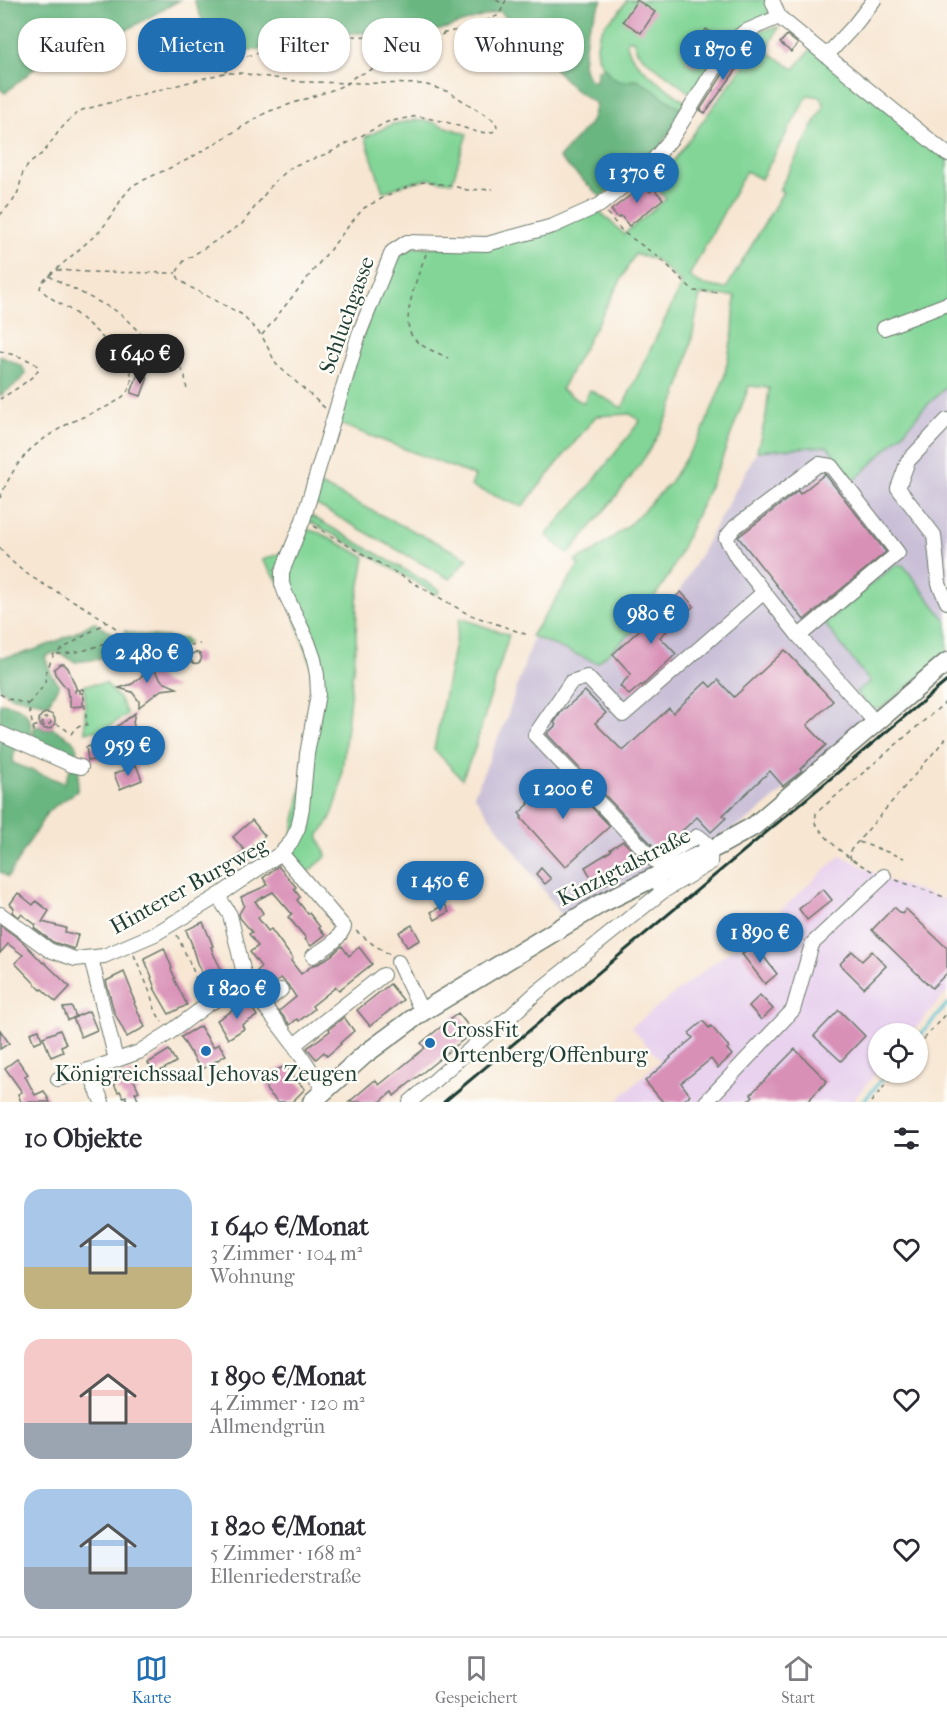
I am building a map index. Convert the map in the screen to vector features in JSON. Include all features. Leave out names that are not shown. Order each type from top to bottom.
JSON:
[{"type":"main road","name":"Kinzigtalstraße","points":[[318,1096],[364,1055],[422,1012],[600,904],[659,884],[711,849],[754,826],[947,662]]},
{"type":"street","points":[[772,0],[779,17],[947,154]]},
{"type":"street","points":[[827,56],[874,0]]},
{"type":"street","name":"Schluchgasse","points":[[281,853],[291,842],[298,828],[307,754],[318,694],[314,659],[282,584],[282,572],[303,520],[359,334],[392,252],[407,242],[487,244],[553,226],[600,205],[649,165],[672,138],[730,44],[744,32],[779,17]]},
{"type":"street","points":[[884,328],[947,304]]},
{"type":"street","points":[[947,420],[908,460],[898,488],[934,535],[939,584],[947,602]]},
{"type":"street","points":[[799,636],[898,553],[831,466],[819,464],[735,527],[726,538],[737,558],[799,636],[876,723]]},
{"type":"street","points":[[711,849],[698,836],[655,861],[535,735],[571,682],[587,677],[623,715],[764,592]]},
{"type":"street","points":[[0,733],[81,767]]},
{"type":"street","name":"Hinterer Burgweg","points":[[0,914],[49,950],[75,959],[104,956],[155,934],[218,896],[281,853],[344,927]]},
{"type":"street","points":[[706,1102],[793,1010],[812,944],[884,876]]},
{"type":"street","points":[[410,1102],[659,884]]},
{"type":"street","points":[[218,896],[230,915],[246,982],[294,1045],[318,1096]]},
{"type":"street","points":[[313,956],[335,942],[344,927]]},
{"type":"street","points":[[91,958],[117,1060]]},
{"type":"street","points":[[398,962],[422,1012]]},
{"type":"street","points":[[294,1045],[383,975]]},
{"type":"street","points":[[58,1079],[139,1052],[207,1005],[246,982]]},
{"type":"street","points":[[263,1004],[281,990]]},
{"type":"street","points":[[89,1070],[102,1102]]},
{"type":"path","points":[[496,0],[505,5]]},
{"type":"path","points":[[224,73],[233,64],[247,56],[302,42],[351,36],[385,37],[445,33],[477,25],[502,12],[506,0]]},
{"type":"path","points":[[0,498],[18,463],[32,449],[48,436],[81,417],[100,411],[112,403],[126,393],[132,381],[130,371],[100,332],[45,294],[40,288],[48,276],[100,231],[133,185],[189,159],[267,112],[335,89],[354,77],[395,60],[445,33]]},
{"type":"path","points":[[0,215],[13,201],[23,172],[29,164],[44,152],[70,119],[82,111],[224,73],[240,73],[302,82],[424,84],[448,92],[495,121],[495,130],[488,133],[417,116],[387,122],[329,153],[293,166],[274,182],[242,224],[184,261],[176,273]]},
{"type":"path","points":[[262,336],[364,208],[399,190],[423,182],[450,185],[467,190],[493,189]]},
{"type":"path","points":[[600,205],[623,232],[660,258],[694,291],[720,292]]},
{"type":"path","points":[[430,243],[409,310],[408,330],[412,338],[421,345],[448,358]]},
{"type":"path","points":[[56,270],[176,273]]},
{"type":"path","points":[[176,273],[179,279],[188,286],[241,314],[262,336],[276,364],[334,417]]},
{"type":"path","points":[[48,276],[120,313],[147,340],[180,366],[186,376],[187,391]]},
{"type":"path","points":[[0,351],[28,360],[37,364],[39,368],[31,378],[0,399]]},
{"type":"path","points":[[303,520],[468,614],[528,635]]},
{"type":"path","points":[[0,548],[10,561],[107,622],[117,629],[118,633],[153,643],[200,644]]},
{"type":"path","points":[[28,704],[45,683],[46,672],[54,654],[107,622]]},
{"type":"path","points":[[54,654],[103,645],[116,638],[118,633]]},
{"type":"path","points":[[33,727],[42,724],[44,726],[47,726],[51,723],[49,718],[44,718],[41,721],[44,726],[47,726],[54,723],[71,734],[76,727],[87,725],[83,689],[75,690],[75,693]]},
{"type":"path","points":[[0,694],[28,704]]},
{"type":"path","points":[[947,701],[816,813],[815,823],[828,840],[851,860],[884,876],[947,898]]},
{"type":"path","points":[[28,704],[33,727],[32,747]]},
{"type":"path","points":[[851,860],[849,852],[947,737]]},
{"type":"path","points":[[858,842],[904,858]]},
{"type":"path","points":[[172,924],[193,970],[198,990],[207,1005]]},
{"type":"path","points":[[344,927],[360,933],[398,962]]},
{"type":"path","points":[[130,945],[156,1012],[169,1033]]},
{"type":"path","points":[[928,1034],[947,1012]]},
{"type":"path","points":[[871,1102],[887,1083]]},
{"type":"shaded area","points":[[947,386],[947,655],[747,821],[565,920],[474,795],[507,717],[533,638],[597,663],[680,591],[757,451],[827,446],[856,479]]},
{"type":"shaded area","points":[[841,855],[889,881],[947,900],[947,992],[920,1023],[868,1023],[868,1083],[851,1102],[616,1102],[660,1060],[631,1027],[771,919]]},
{"type":"green space","points":[[0,0],[180,0],[148,18],[138,18],[138,24],[126,30],[126,18],[18,18],[18,72],[30,72],[5,93],[0,89]]},
{"type":"green space","points":[[194,0],[602,0],[587,30],[584,56],[584,18],[507,18],[500,11],[478,18],[454,18],[454,26],[442,29],[442,18],[362,18],[362,33],[350,33],[350,18],[258,18],[258,49],[246,52],[246,18],[201,18]]},
{"type":"green space","points":[[627,0],[767,0],[769,12],[764,18],[746,26],[694,96],[646,60],[637,51],[633,40],[627,40],[628,49],[641,67],[688,104],[684,111],[625,83],[615,81],[598,57],[599,35],[605,24],[618,13]]},
{"type":"green space","points":[[779,27],[766,51],[794,69],[811,49],[947,158],[947,386],[855,480],[827,446],[757,451],[766,416],[769,388],[749,386],[720,464],[670,574],[648,606],[655,612],[597,663],[531,636],[579,565],[575,561],[592,553],[629,525],[669,484],[702,433],[724,379],[733,332],[735,296],[700,295],[679,390],[666,420],[634,473],[568,554],[546,535],[588,488],[640,421],[630,414],[596,416],[522,507],[471,486],[475,476],[337,423],[371,313],[400,251],[415,247],[455,247],[593,212],[601,213],[624,234],[666,199],[655,186],[750,57],[737,48],[752,32]],"holes":[[[808,95],[821,97],[824,106],[779,190],[783,192],[726,289],[700,284],[689,276],[746,171],[761,179]],[[635,254],[656,260],[682,284],[622,408],[590,390],[583,403],[561,390]]]},
{"type":"green space","points":[[603,66],[617,80],[625,82],[637,79],[684,111],[658,149],[601,197],[559,158],[591,122],[596,104],[574,89],[558,72],[584,72],[584,68],[590,80],[596,82],[597,71]]},
{"type":"green space","points":[[415,120],[432,122],[467,134],[452,182],[428,179],[383,192],[365,137],[393,124]]},
{"type":"green space","points":[[0,356],[22,366],[26,374],[0,396]]},
{"type":"green space","points":[[316,483],[468,558],[450,579],[311,502]]},
{"type":"green space","points":[[308,514],[440,590],[437,595],[307,520]]},
{"type":"green space","points":[[306,529],[320,533],[365,557],[357,601],[356,642],[340,790],[330,819],[319,834],[325,858],[304,875],[288,857],[320,689],[285,588],[285,573]]},
{"type":"green space","points":[[286,551],[278,581],[262,560]]},
{"type":"green space","points":[[896,565],[903,565],[947,622],[947,655],[880,709],[870,708],[856,692],[870,682],[825,624]]},
{"type":"green space","points":[[460,618],[509,635],[474,751],[462,779],[434,749]]},
{"type":"green space","points":[[94,622],[122,638],[125,631],[141,635],[185,639],[189,642],[184,646],[146,647],[119,657],[75,662],[57,653],[49,654],[45,657],[51,674],[59,685],[48,704],[10,696],[0,688],[0,657],[22,654],[48,645]]},
{"type":"green space","points":[[106,683],[120,700],[127,714],[108,727],[85,732],[85,685]]},
{"type":"green space","points":[[0,703],[15,706],[24,711],[31,727],[30,740],[0,728]]},
{"type":"green space","points":[[39,726],[45,730],[53,728],[71,739],[76,744],[78,760],[44,748],[33,740],[34,728]]},
{"type":"green space","points":[[0,738],[18,747],[14,753],[13,763],[64,783],[71,767],[79,769],[77,791],[48,811],[8,877],[0,872]]},
{"type":"building","points":[[637,0],[655,12],[641,33],[623,21]]},
{"type":"building","points":[[706,29],[716,35],[696,67],[686,61]]},
{"type":"building","points":[[787,35],[798,44],[791,52],[780,43]]},
{"type":"building","points":[[737,52],[745,58],[705,113],[700,110]]},
{"type":"building","points":[[642,182],[650,192],[654,189],[663,199],[629,226],[621,216],[618,218],[611,210],[636,191],[634,189]]},
{"type":"building","points":[[138,374],[148,377],[141,396],[131,393]]},
{"type":"building","points":[[825,474],[886,552],[804,620],[738,537],[798,491],[800,494]]},
{"type":"building","points":[[681,592],[694,606],[660,637],[676,654],[629,695],[620,686],[631,674],[613,654]]},
{"type":"building","points":[[785,650],[833,701],[807,725],[826,745],[800,769],[802,771],[783,786],[770,771],[723,815],[726,818],[711,832],[697,817],[670,842],[657,850],[547,734],[556,725],[554,723],[561,712],[585,691],[606,713],[595,723],[623,751],[669,708],[673,713],[706,682],[711,687],[718,680],[734,697]]},
{"type":"building","points":[[196,652],[202,658],[196,664],[190,658]]},
{"type":"building","points":[[144,659],[149,662],[150,667],[155,669],[163,682],[177,688],[161,690],[139,707],[139,701],[132,692],[119,688],[132,684],[144,674],[139,662]]},
{"type":"building","points":[[60,664],[68,668],[77,690],[83,693],[83,706],[70,707],[70,696],[68,696],[67,689],[55,674],[54,669]]},
{"type":"building","points":[[47,713],[53,715],[55,721],[53,727],[47,729],[41,727],[39,721],[41,715]]},
{"type":"building","points":[[135,713],[133,722],[136,733],[131,743],[123,749],[105,750],[106,758],[88,761],[86,747],[99,745],[101,736]]},
{"type":"building","points":[[136,765],[142,780],[120,789],[114,774]]},
{"type":"building","points":[[559,774],[610,826],[565,867],[519,813]]},
{"type":"building","points":[[252,820],[265,836],[248,850],[253,858],[244,863],[239,855],[245,851],[233,837]]},
{"type":"building","points":[[623,841],[632,850],[638,865],[598,889],[585,867]]},
{"type":"building","points":[[278,866],[296,887],[294,889],[300,897],[297,900],[325,935],[311,946],[288,917],[292,914],[273,892],[255,901],[263,913],[258,918],[268,931],[271,929],[301,974],[342,946],[349,956],[359,947],[372,964],[339,990],[336,987],[312,1006],[314,1009],[290,1025],[279,1011],[296,997],[281,978],[270,987],[257,971],[261,967],[250,952],[258,946],[249,934],[252,932],[239,914],[244,905],[241,897],[268,885],[263,878]]},
{"type":"building","points":[[541,868],[551,879],[545,884],[536,874]]},
{"type":"building","points":[[823,889],[832,900],[807,920],[799,909]]},
{"type":"building","points":[[18,893],[33,905],[36,901],[49,911],[42,922],[66,928],[65,932],[78,935],[74,949],[53,942],[34,928],[36,925],[21,914],[19,917],[12,912],[14,908],[10,904]]},
{"type":"building","points":[[445,904],[449,912],[435,920],[431,912]]},
{"type":"building","points":[[894,907],[902,914],[906,909],[947,948],[947,973],[932,988],[872,930]]},
{"type":"building","points":[[203,922],[213,946],[211,947],[214,955],[226,979],[205,989],[201,981],[205,980],[186,930]]},
{"type":"building","points":[[0,925],[22,941],[70,987],[56,1002],[15,963],[23,955],[8,944],[0,953]]},
{"type":"building","points":[[412,925],[420,940],[407,947],[399,932]]},
{"type":"building","points":[[754,944],[777,974],[765,984],[742,954]]},
{"type":"building","points":[[164,948],[174,979],[187,1005],[169,1014],[154,988],[144,958]]},
{"type":"building","points":[[852,951],[862,961],[872,951],[886,966],[864,988],[840,964]]},
{"type":"building","points":[[124,972],[145,1027],[127,1037],[114,1012],[106,981]]},
{"type":"building","points":[[390,984],[403,1000],[370,1026],[357,1010]]},
{"type":"building","points":[[760,995],[773,1009],[761,1020],[749,1006]]},
{"type":"building","points":[[248,1001],[257,1016],[242,1025],[244,1029],[228,1039],[217,1020]]},
{"type":"building","points":[[72,1007],[76,1017],[68,1020],[63,1008]]},
{"type":"building","points":[[839,1010],[865,1036],[841,1061],[814,1036]]},
{"type":"building","points":[[89,1011],[97,1030],[81,1037],[73,1018]]},
{"type":"building","points":[[458,1013],[473,1032],[394,1096],[392,1092],[380,1102],[349,1102],[375,1080],[379,1085],[425,1048],[421,1043]]},
{"type":"building","points":[[344,1017],[354,1031],[327,1056],[324,1052],[316,1059],[307,1048]]},
{"type":"building","points":[[703,1021],[709,1028],[711,1026],[729,1047],[727,1049],[732,1055],[718,1068],[711,1059],[681,1083],[690,1095],[682,1102],[663,1102],[645,1081],[693,1038],[689,1033]]},
{"type":"building","name":"Königreichssaal Jehovas Zeugen","points":[[200,1026],[213,1047],[219,1044],[226,1055],[201,1070],[181,1037]]},
{"type":"building","points":[[0,1030],[9,1043],[0,1049]]},
{"type":"building","points":[[39,1030],[42,1040],[34,1043],[30,1033]]},
{"type":"building","points":[[60,1030],[66,1044],[61,1046],[63,1052],[51,1057],[43,1037]]},
{"type":"building","points":[[795,1049],[827,1081],[807,1102],[747,1102],[753,1096],[751,1094]]},
{"type":"building","points":[[169,1050],[176,1062],[155,1074],[148,1063]]},
{"type":"building","points":[[17,1059],[28,1074],[25,1076],[35,1095],[44,1091],[50,1102],[21,1102],[18,1094],[22,1092],[5,1068]]},
{"type":"building","points":[[285,1066],[305,1089],[292,1102],[278,1102],[267,1091],[263,1077]]},
{"type":"building","points":[[130,1072],[139,1091],[135,1093],[139,1102],[126,1102],[126,1096],[123,1097],[120,1091],[118,1092],[112,1080]]},
{"type":"waterway","points":[[928,1026],[947,1004]]},
{"type":"waterway","points":[[863,1102],[879,1083]]},
{"type":"railway","points":[[444,1102],[947,681]]},
{"type":"place","name":"CrossFit Ortenberg/Offenburg","points":[[430,1043]]},
{"type":"place","name":"Königreichssaal Jehovas Zeugen","points":[[206,1051]]}]
